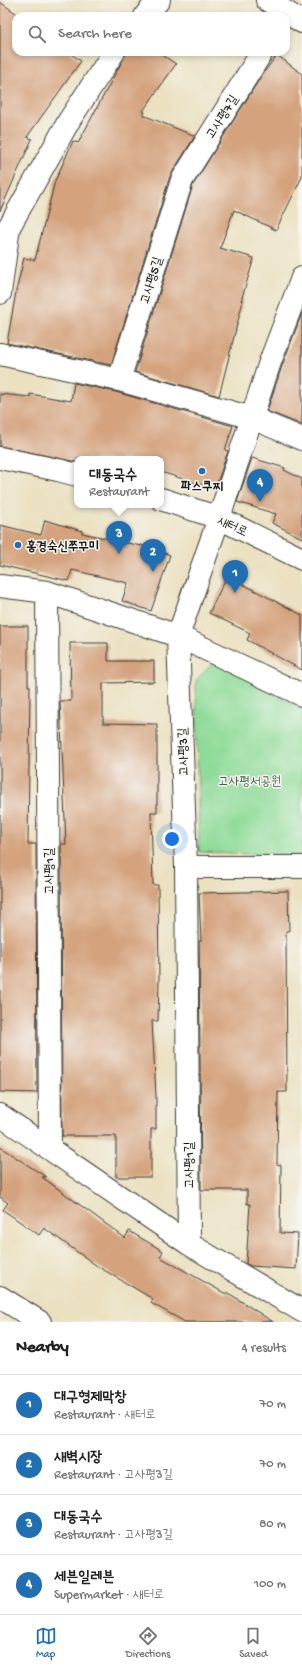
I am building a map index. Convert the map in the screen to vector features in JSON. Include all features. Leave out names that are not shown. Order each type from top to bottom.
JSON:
[{"type":"street","points":[[148,12],[159,0]]},
{"type":"street","points":[[268,0],[284,12]]},
{"type":"street","points":[[0,293],[9,228],[70,119],[111,56]]},
{"type":"street","name":"고사평7길","points":[[182,180],[260,56]]},
{"type":"street","name":"고사평5길","points":[[119,380],[182,180]]},
{"type":"street","points":[[178,636],[219,518],[270,362],[302,278]]},
{"type":"street","points":[[0,354],[119,380],[252,418],[302,440]]},
{"type":"street","points":[[0,458],[74,474]]},
{"type":"street","name":"새터로","points":[[164,500],[219,518],[302,559]]},
{"type":"street","points":[[0,586],[47,592],[178,636],[302,695]]},
{"type":"street","name":"고사평1길","points":[[47,592],[50,1149]]},
{"type":"street","name":"고사평3길","points":[[178,636],[186,867]]},
{"type":"street","points":[[186,867],[302,867]]},
{"type":"street","name":"고사평1길","points":[[186,867],[189,1244]]},
{"type":"street","points":[[0,1115],[189,1244],[302,1311]]},
{"type":"street","points":[[0,1296],[40,1322]]},
{"type":"green space","name":"고사평서공원","points":[[215,661],[302,709],[302,856],[199,852],[196,680]]},
{"type":"building","points":[[0,2],[14,12],[12,12],[12,56],[74,56],[81,61],[27,137],[32,139],[0,211]]},
{"type":"building","points":[[125,56],[164,56],[176,64],[143,111],[145,112],[143,115],[195,136],[170,176],[111,365],[7,343],[24,258],[35,260],[55,181],[73,141],[78,143]]},
{"type":"building","points":[[276,56],[302,74],[302,177],[276,230],[234,210],[220,248],[254,258],[241,301],[243,301],[219,396],[135,372],[193,185],[262,75]]},
{"type":"building","points":[[302,313],[302,425],[267,411]]},
{"type":"building","points":[[74,383],[116,392],[233,426],[225,450],[228,451],[215,489],[164,473],[164,456],[74,456],[74,461],[0,446],[0,394],[30,397],[30,394],[71,401]]},
{"type":"building","points":[[252,458],[285,468],[284,470],[302,479],[302,538],[272,523],[276,514],[237,502]]},
{"type":"building","points":[[45,520],[82,531],[82,533],[141,545],[170,555],[151,611],[122,601],[128,583],[72,570],[69,581],[0,565],[0,525],[41,535]]},
{"type":"building","points":[[227,576],[302,615],[302,670],[247,640],[250,633],[209,613]]},
{"type":"building","points":[[0,626],[28,626],[28,686],[30,686],[28,844],[36,844],[37,1093],[0,1092]]},
{"type":"building","points":[[70,643],[108,643],[108,661],[154,661],[154,682],[103,683],[103,723],[157,724],[157,812],[151,812],[153,885],[158,885],[159,981],[158,1021],[152,1021],[156,1095],[156,1129],[151,1129],[151,1177],[116,1177],[116,1136],[62,1136],[61,844],[66,844],[60,701],[71,701]]},
{"type":"building","points":[[288,891],[289,931],[286,931],[287,1092],[278,1092],[277,1164],[281,1165],[280,1233],[298,1234],[296,1269],[251,1266],[246,1264],[250,1204],[247,1204],[247,1190],[201,1190],[199,941],[201,941],[199,893]]},
{"type":"building","points":[[0,1147],[46,1177],[42,1177],[125,1238],[129,1231],[163,1251],[160,1257],[226,1294],[227,1292],[273,1322],[185,1322],[151,1303],[153,1299],[97,1266],[44,1228],[39,1235],[3,1210],[8,1203],[0,1197]]},
{"type":"place","name":"파스쿠찌","points":[[202,471]]},
{"type":"place","name":"세븐일레븐","points":[[260,502]]},
{"type":"place","name":"홍경숙신쭈꾸미","points":[[18,545]]},
{"type":"place","name":"대동국수","points":[[119,554]]},
{"type":"place","name":"새벽시장","points":[[153,572]]},
{"type":"place","name":"대구형제막창","points":[[235,593]]}]
